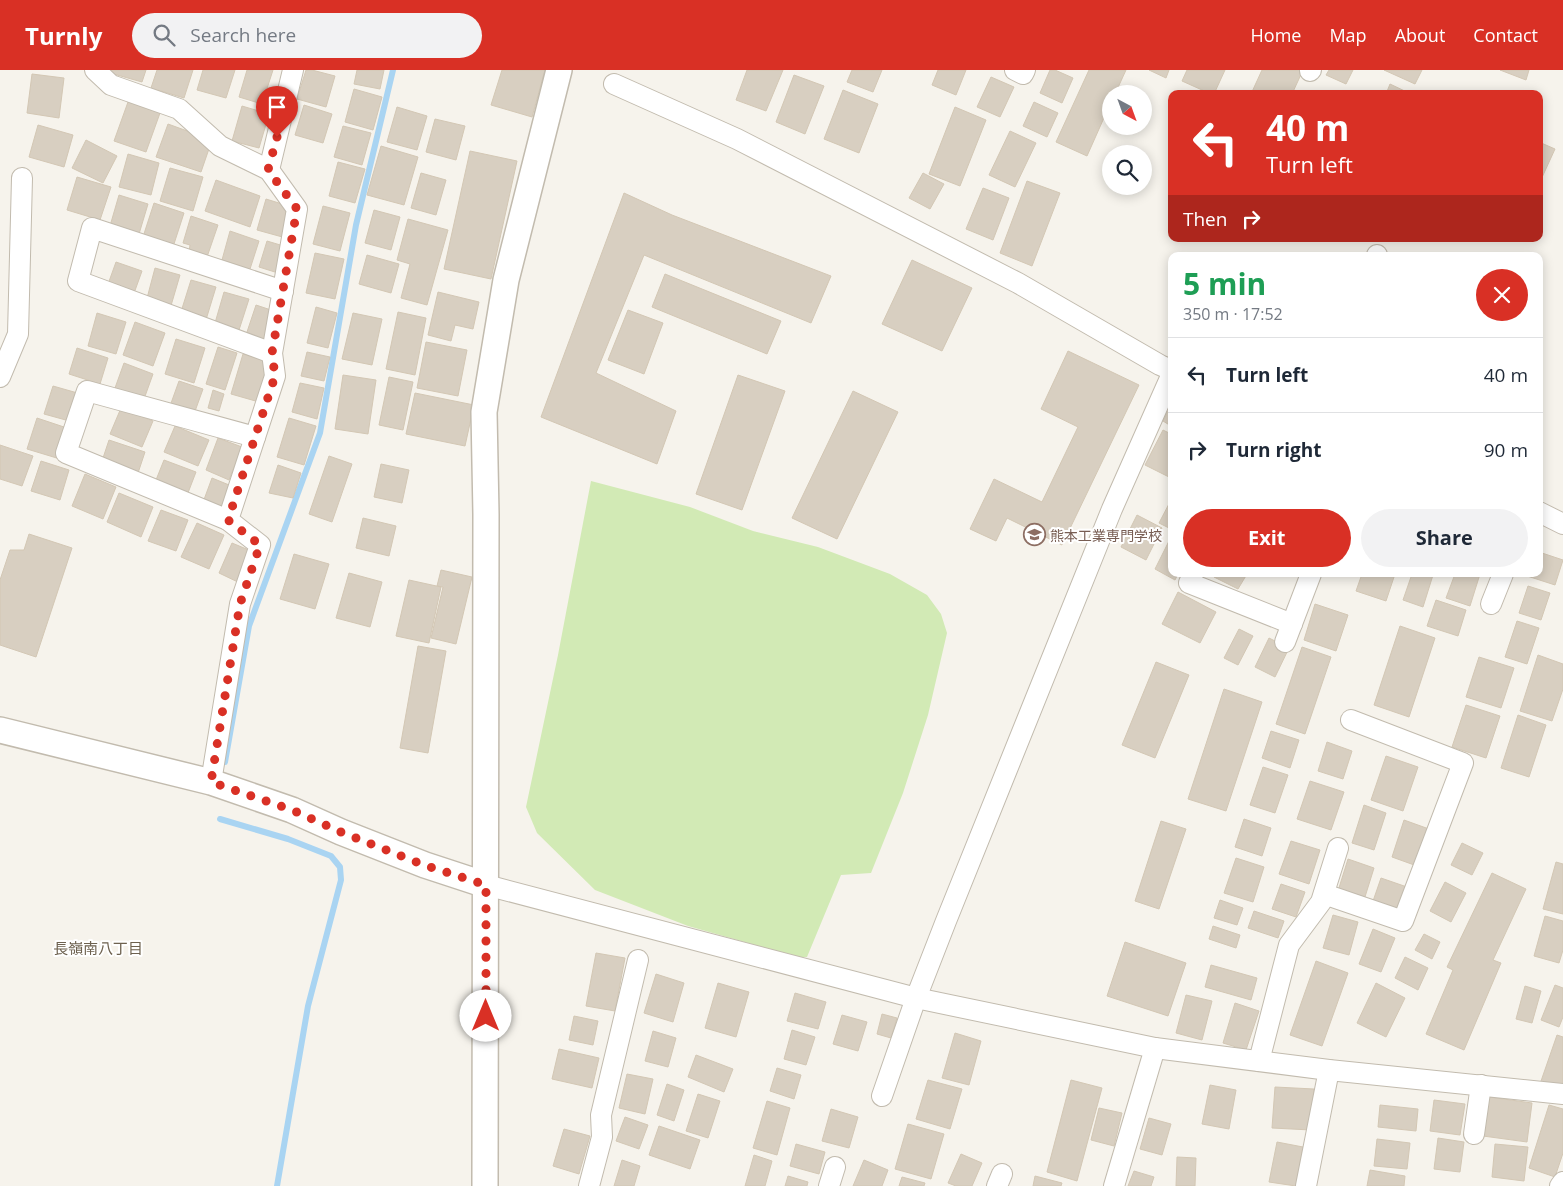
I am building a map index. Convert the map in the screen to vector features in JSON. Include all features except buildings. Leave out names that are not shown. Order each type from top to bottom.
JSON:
[{"type":"street","points":[[95,70],[111,85],[179,109],[220,146],[268,170],[297,209],[272,353],[275,376],[228,520]]},
{"type":"street","points":[[268,170],[293,70]]},
{"type":"street","points":[[486,1186],[486,514],[484,412],[506,280],[559,70]]},
{"type":"street","points":[[1014,70],[1023,74],[1025,70]]},
{"type":"street","points":[[614,84],[737,139],[1018,283],[1168,369]]},
{"type":"street","points":[[0,377],[18,334],[22,178]]},
{"type":"street","points":[[272,353],[78,282],[92,228],[283,291]]},
{"type":"street","points":[[882,1096],[916,998],[1112,509],[1168,383]]},
{"type":"street","points":[[211,782],[240,604],[260,545],[228,520],[66,453],[87,391],[255,437]]},
{"type":"street","points":[[1543,513],[1562,519]]},
{"type":"street","points":[[1192,577],[1189,584],[1289,633],[1310,577]]},
{"type":"street","points":[[1490,604],[1501,577]]},
{"type":"street","points":[[1324,894],[1403,920],[1464,763],[1351,720]]},
{"type":"street","points":[[0,730],[211,782],[292,810],[424,865],[486,885],[916,998],[1155,1048],[1329,1070],[1563,1094]]},
{"type":"street","points":[[1259,1061],[1289,946],[1322,902],[1338,848]]},
{"type":"street","points":[[589,1186],[602,1137],[601,1115],[638,960]]},
{"type":"street","points":[[1114,1186],[1155,1048]]},
{"type":"street","points":[[1306,1186],[1329,1070]]},
{"type":"street","points":[[1474,1134],[1481,1085]]},
{"type":"street","points":[[1560,1186],[1563,1182]]},
{"type":"green space","points":[[591,481],[690,507],[753,531],[818,547],[890,574],[927,595],[941,614],[947,633],[928,715],[903,793],[871,873],[841,875],[807,957],[797,957],[688,926],[595,890],[537,833],[526,807],[558,655]]},
{"type":"waterway","points":[[225,762],[249,626],[320,433],[356,225],[393,70]]},
{"type":"waterway","points":[[220,819],[288,839],[331,856],[340,867],[341,880],[308,1006],[277,1186]]},
{"type":"place","name":"熊本工業専門学校","points":[[1034,535]]},
{"type":"district","name":"長嶺南八丁目","points":[[98,948]]},
{"type":"route","points":[[277,137],[268,170],[297,209],[272,353],[275,376],[228,520],[260,545],[240,604],[211,782],[292,810],[424,865],[486,885],[486,1016]]}]
